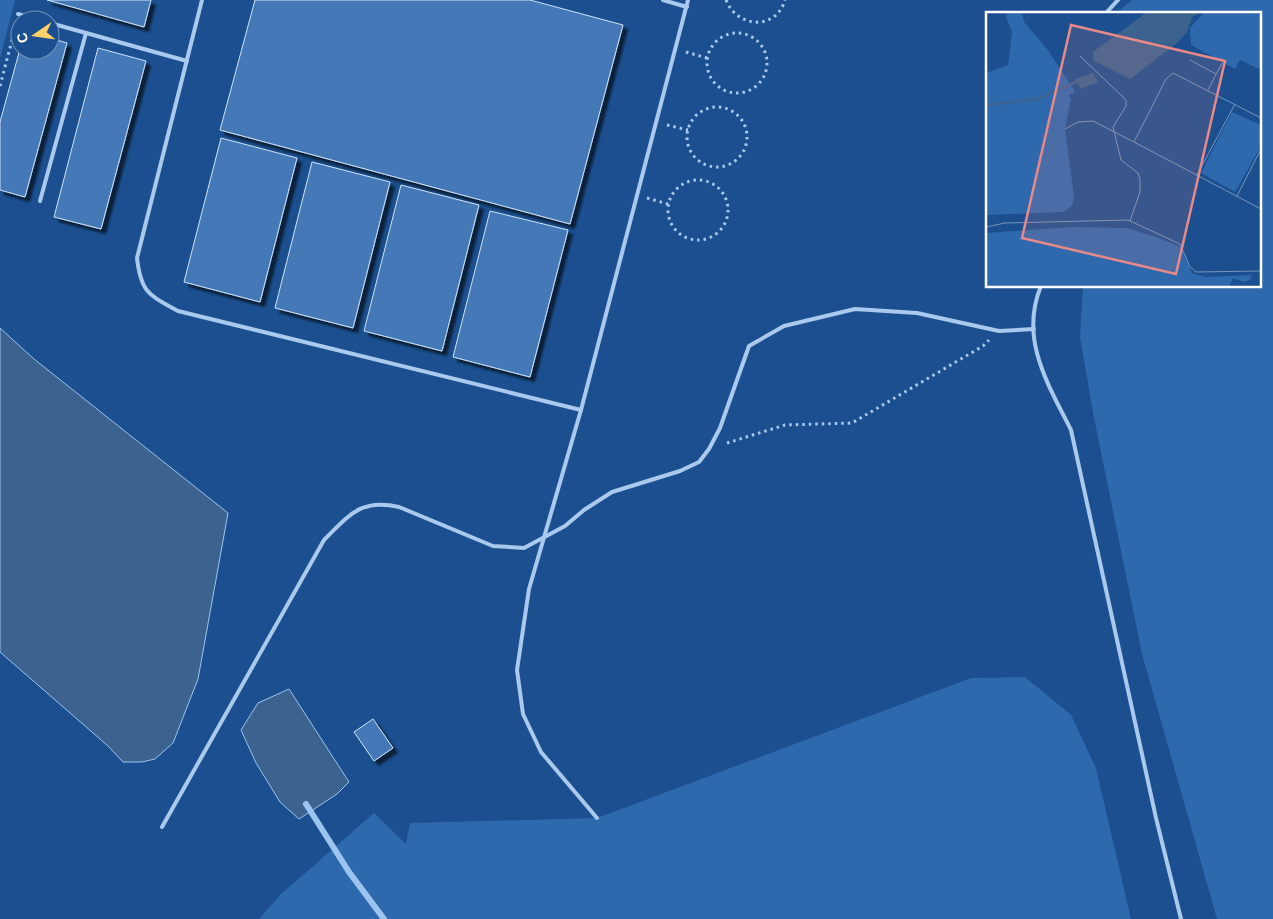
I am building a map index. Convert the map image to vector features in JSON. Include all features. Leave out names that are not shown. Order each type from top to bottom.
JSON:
[{"type":"lane","points":[[202,0],[137,258],[140,278],[151,297],[178,311],[581,410]]},
{"type":"lane","points":[[662,0],[687,6]]},
{"type":"lane","points":[[597,818],[540,752],[523,714],[517,670],[529,589],[581,410],[688,0]]},
{"type":"lane","points":[[1107,12],[1118,0]]},
{"type":"lane","points":[[60,26],[187,61]]},
{"type":"lane","points":[[40,201],[86,33]]},
{"type":"lane","points":[[1041,288],[1034,317],[1034,343],[1037,357],[1071,430],[1156,818],[1181,919]]},
{"type":"lane","points":[[162,827],[324,540],[352,513],[370,505],[385,504],[399,507],[492,546],[524,548],[565,526],[584,510],[612,492],[680,471],[699,462],[709,449],[720,428],[748,346],[784,326],[855,309],[917,313],[999,332],[1034,329]]},
{"type":"path","points":[[726,0],[735,15],[743,20],[763,22],[779,12],[785,0]]},
{"type":"path","points":[[745,34],[755,38],[762,46],[767,55],[768,65],[761,83],[754,89],[735,94],[725,92],[717,86],[707,69],[707,58],[710,49],[716,41],[725,35],[745,34]]},
{"type":"path","points":[[0,86],[10,46]]},
{"type":"path","points":[[675,49],[707,58]]},
{"type":"path","points":[[715,106],[725,107],[735,112],[747,128],[746,148],[741,156],[729,165],[715,167],[705,165],[697,160],[691,152],[687,143],[688,130],[690,123],[696,115],[705,109],[715,106]]},
{"type":"path","points":[[656,123],[688,130]]},
{"type":"path","points":[[696,179],[706,180],[716,184],[723,192],[728,201],[729,211],[727,221],[722,229],[714,236],[696,240],[686,238],[672,225],[668,216],[668,204],[677,187],[696,179]]},
{"type":"path","points":[[637,196],[668,204]]},
{"type":"path","points":[[709,449],[785,424],[852,423],[983,346],[999,332]]},
{"type":"shaded area","points":[[0,0],[15,0],[12,10],[10,10],[10,20],[0,59]]},
{"type":"shaded area","points":[[1132,0],[1273,0],[1273,919],[1217,919],[1142,654],[1094,418],[1080,337],[1083,288],[1260,288],[1260,12],[1117,12]]},
{"type":"shaded area","points":[[0,328],[34,359],[228,513],[198,679],[173,743],[155,759],[142,762],[123,762],[108,746],[0,652]]},
{"type":"shaded area","points":[[1025,677],[1071,715],[1096,768],[1131,919],[259,919],[281,894],[374,813],[406,844],[410,823],[597,818],[971,678]]},
{"type":"shaded area","points":[[289,689],[349,782],[337,794],[299,819],[280,802],[256,763],[241,730],[258,703]]},
{"type":"building","points":[[47,0],[151,0],[144,27]]},
{"type":"building","points":[[255,0],[530,0],[623,25],[570,224],[220,130]]},
{"type":"building","points":[[60,41],[67,43],[25,197],[0,190],[0,122],[17,60],[60,60]]},
{"type":"building","points":[[98,48],[146,61],[101,229],[54,217]]},
{"type":"building","points":[[221,138],[297,158],[260,302],[184,282]]},
{"type":"building","points":[[312,162],[390,182],[353,328],[275,308]]},
{"type":"building","points":[[401,185],[479,205],[442,351],[364,331]]},
{"type":"building","points":[[490,211],[568,230],[530,377],[453,357]]},
{"type":"building","points":[[373,719],[393,748],[374,761],[354,732]]},
{"type":"waterway","points":[[306,804],[349,872],[384,919]]}]
